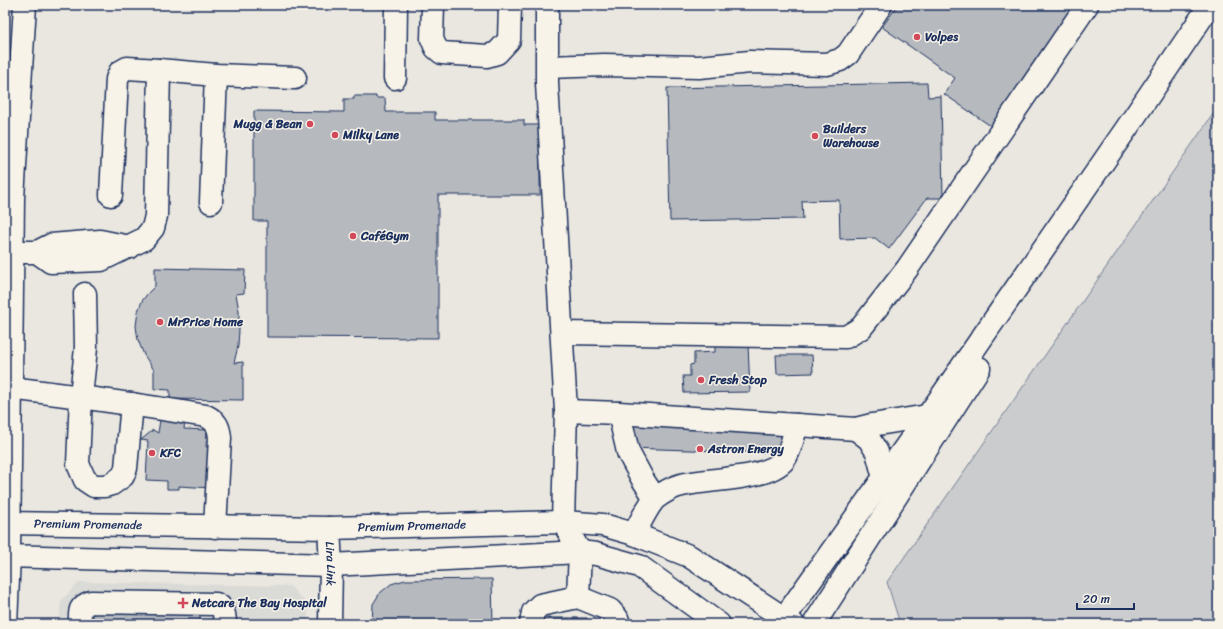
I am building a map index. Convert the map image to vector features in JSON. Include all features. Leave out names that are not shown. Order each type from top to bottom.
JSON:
[{"type":"street","points":[[6,624],[10,388],[9,252],[25,5]]},
{"type":"street","points":[[395,78],[396,5]]},
{"type":"street","points":[[433,5],[432,39],[436,48],[442,53],[487,56],[497,53],[509,40],[510,5]]},
{"type":"street","points":[[547,5],[546,36],[548,91],[563,333],[566,411],[563,522],[580,552],[578,598]]},
{"type":"street","points":[[548,67],[604,65],[699,67],[750,62],[827,64],[840,60],[848,54],[881,5]]},
{"type":"street","points":[[563,333],[804,337],[846,337],[851,335],[860,328],[907,269],[1088,5]]},
{"type":"street","points":[[786,622],[1210,5]]},
{"type":"street","points":[[814,624],[1022,302],[1218,19]]},
{"type":"street","points":[[111,195],[118,79],[120,72],[127,68],[216,75],[294,78]]},
{"type":"street","points":[[9,252],[36,252],[51,245],[100,241],[130,247],[144,239],[153,228],[156,216],[159,70]]},
{"type":"street","points":[[211,202],[216,75]]},
{"type":"street","points":[[85,294],[86,348],[81,396],[78,464],[85,480],[94,486],[105,486],[112,484],[123,476],[126,468],[132,404]]},
{"type":"street","points":[[10,388],[81,396],[206,416],[217,424],[220,430],[215,527]]},
{"type":"street","points":[[566,411],[618,413],[856,429],[928,416]]},
{"type":"street","points":[[618,413],[628,452],[643,480],[655,498]]},
{"type":"street","points":[[634,534],[655,498],[678,486],[766,471],[778,465],[790,450],[797,425]]},
{"type":"street","points":[[856,429],[869,439],[877,452],[884,478]]},
{"type":"street","name":"Premium Promenade","points":[[7,522],[329,528],[563,522],[603,526],[634,534],[689,556],[786,622]]},
{"type":"street","name":"Lira Link","points":[[329,528],[331,566],[330,624]]},
{"type":"street","points":[[7,556],[331,566],[580,552],[596,554],[639,566],[719,624]]},
{"type":"street","points":[[531,624],[533,612],[540,604],[578,598],[610,610],[617,618],[619,624]]},
{"type":"street","points":[[80,624],[80,611],[82,607],[91,602],[216,604],[219,605],[225,615],[225,624]]},
{"type":"shaded area","points":[[1218,107],[1218,624],[900,624],[887,582]]},
{"type":"shaded area","name":"Netcare The Bay Hospital","points":[[79,582],[290,586],[308,605],[308,624],[59,624],[61,601]]},
{"type":"building","points":[[898,5],[1085,5],[998,131],[944,94],[955,78],[882,27]]},
{"type":"building","points":[[927,83],[928,97],[941,96],[943,198],[927,198],[889,249],[875,238],[840,239],[839,200],[802,201],[803,219],[670,221],[667,88]]},
{"type":"building","points":[[354,96],[376,96],[376,98],[385,98],[386,112],[435,112],[435,120],[524,120],[524,125],[540,125],[540,195],[438,195],[438,338],[267,337],[267,221],[254,221],[254,111],[344,112],[344,99],[354,99]]},
{"type":"building","points":[[155,268],[245,270],[244,293],[236,294],[239,311],[239,329],[238,346],[234,363],[243,362],[243,400],[170,399],[170,390],[154,389],[154,370],[144,355],[138,340],[136,326],[138,311],[142,301],[155,286]]},
{"type":"building","points":[[715,344],[748,344],[750,392],[684,393],[683,376],[690,376],[690,365],[694,364],[694,353],[715,352]]},
{"type":"building","points":[[776,355],[812,355],[813,373],[777,374]]},
{"type":"building","points":[[160,420],[185,421],[184,429],[207,430],[206,447],[217,448],[211,488],[179,486],[179,489],[167,489],[167,481],[146,480],[148,441],[141,440],[153,430],[158,433]]},
{"type":"building","points":[[629,424],[782,428],[781,453],[628,448]]},
{"type":"building","points":[[492,579],[493,624],[372,624],[373,604],[380,593],[391,584],[405,580]]},
{"type":"building","points":[[93,606],[200,610],[200,624],[93,624]]},
{"type":"building","points":[[541,618],[587,618],[587,624],[541,624]]},
{"type":"place","name":"Volpes","points":[[917,37]]},
{"type":"place","name":"Mugg & Bean","points":[[310,124]]},
{"type":"place","name":"Milky Lane","points":[[335,135]]},
{"type":"place","name":"Builders Warehouse","points":[[815,136]]},
{"type":"place","name":"CaféGym","points":[[353,236]]},
{"type":"place","name":"MrPrice Home","points":[[160,322]]},
{"type":"place","name":"Fresh Stop","points":[[701,380]]},
{"type":"place","name":"Astron Energy","points":[[700,449]]},
{"type":"place","name":"KFC","points":[[152,453]]},
{"type":"place","name":"Netcare The Bay Hospital","points":[[183,603]]}]
